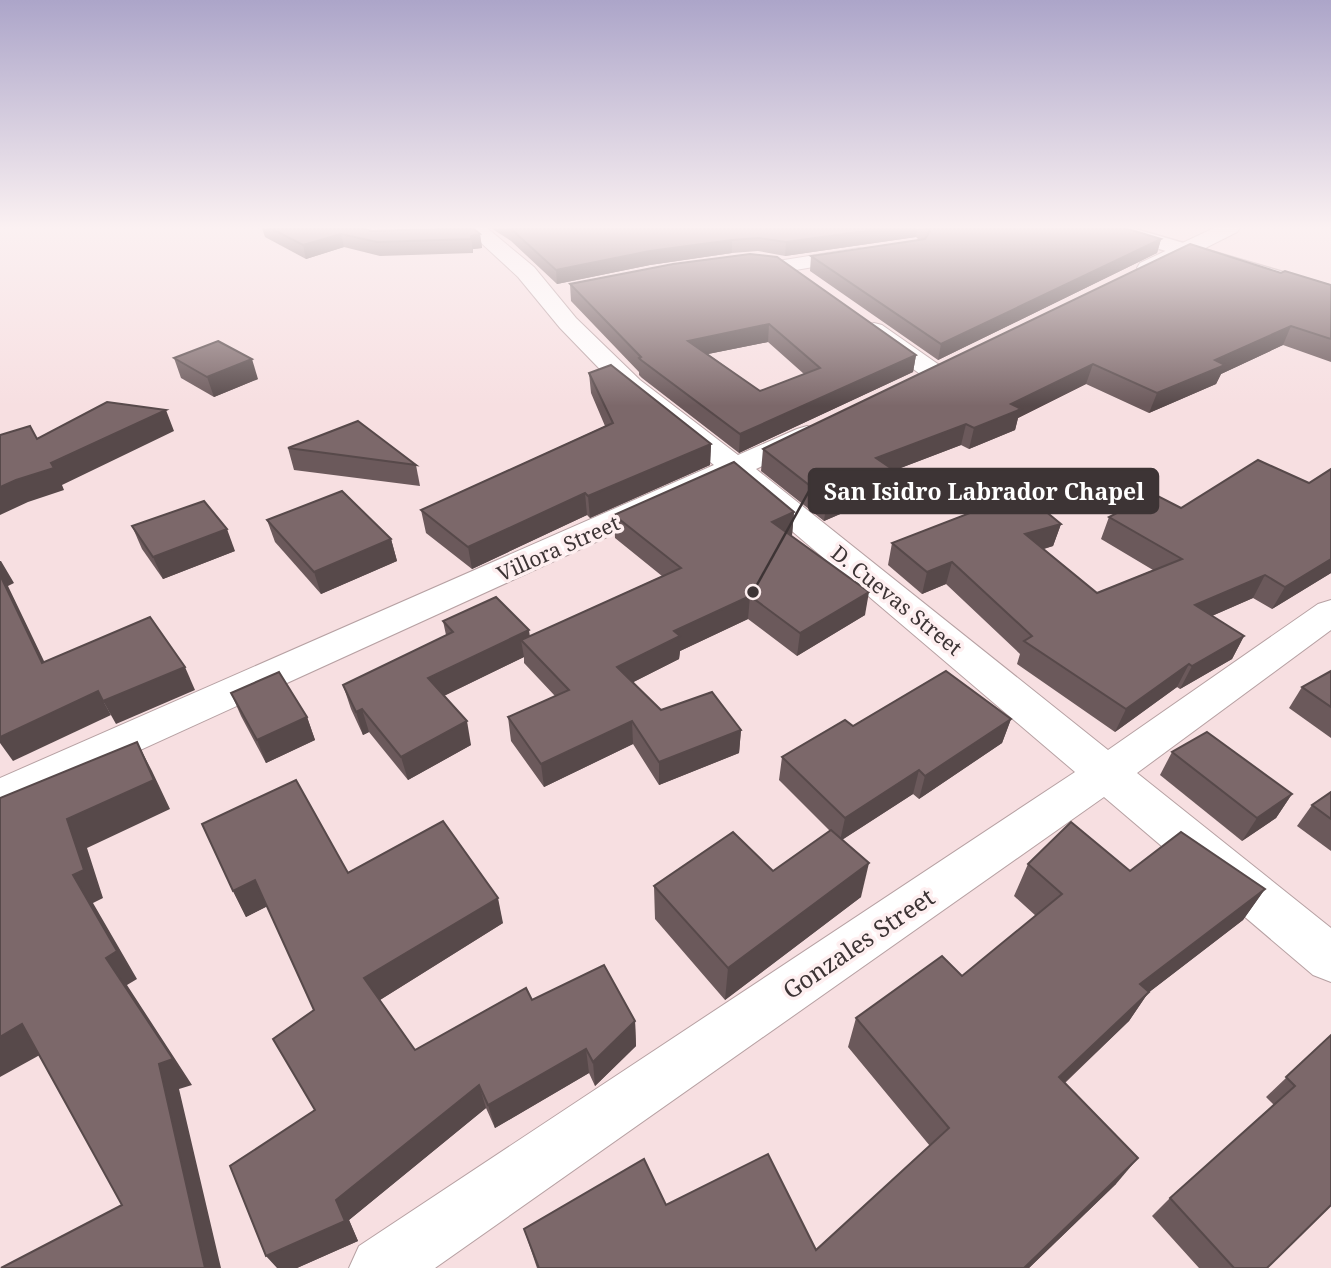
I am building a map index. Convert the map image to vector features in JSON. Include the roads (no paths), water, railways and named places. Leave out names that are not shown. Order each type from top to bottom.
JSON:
[{"type":"street","name":"D. Cuevas Street","points":[[551,287],[560,293],[568,323],[631,386],[736,468],[1108,772],[1331,959]]},
{"type":"street","points":[[1311,287],[1331,293]]},
{"type":"street","points":[[861,321],[936,374]]},
{"type":"street","name":"Villora Street","points":[[0,797],[836,421]]},
{"type":"street","name":"Gonzales Street","points":[[381,1268],[1108,772],[1331,612]]},
{"type":"place","name":"San Isidro Labrador Chapel","points":[[753,592]]}]
